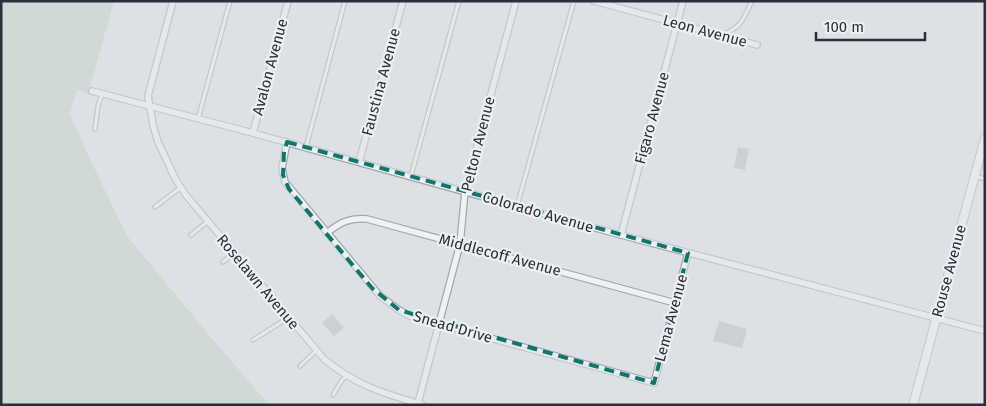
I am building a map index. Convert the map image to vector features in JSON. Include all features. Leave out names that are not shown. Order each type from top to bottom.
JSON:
[{"type":"street","name":"Roselawn Avenue","points":[[173,1],[148,96],[152,125],[158,142],[181,188],[316,350],[346,376],[374,390],[420,404]]},
{"type":"street","name":"Avalon Avenue","points":[[253,133],[288,1]]},
{"type":"street","name":"Faustina Avenue","points":[[359,162],[403,1]]},
{"type":"street","name":"Pelton Avenue","points":[[420,404],[460,244],[464,191],[516,1]]},
{"type":"street","name":"Leon Avenue","points":[[594,1],[757,45]]},
{"type":"street","name":"Figaro Avenue","points":[[621,235],[683,1]]},
{"type":"street","name":"Colorado Avenue","points":[[92,91],[306,147],[621,235],[985,331]]},
{"type":"street","name":"Rouse Avenue","points":[[913,405],[985,138]]},
{"type":"street","name":"Snead Drive","points":[[287,142],[282,168],[285,182],[372,288],[388,303],[410,316],[654,383]]},
{"type":"street","name":"Middlecoff Avenue","points":[[327,233],[346,220],[361,218],[675,302]]},
{"type":"street","name":"Lema Avenue","points":[[654,383],[688,253]]},
{"type":"lane","points":[[198,119],[230,1]]},
{"type":"lane","points":[[306,147],[345,1]]},
{"type":"lane","points":[[411,176],[459,1]]},
{"type":"lane","points":[[517,207],[574,1]]},
{"type":"lane","points":[[722,36],[742,23],[752,1]]},
{"type":"lane","points":[[95,129],[102,93]]},
{"type":"lane","points":[[974,176],[985,179]]},
{"type":"lane","points":[[155,206],[181,188]]},
{"type":"lane","points":[[191,235],[208,221]]},
{"type":"lane","points":[[223,262],[234,253]]},
{"type":"lane","points":[[254,340],[288,318]]},
{"type":"lane","points":[[300,366],[316,350]]},
{"type":"lane","points":[[333,395],[346,376]]},
{"type":"highlighted area","points":[[287,142],[688,253],[654,383],[399,310],[372,288],[289,189],[283,175],[284,152]]},
{"type":"green space","points":[[1,1],[114,1],[88,94],[77,90],[70,114],[127,236],[209,335],[271,405],[1,405]]},
{"type":"building","points":[[738,147],[749,149],[745,170],[734,168]]},
{"type":"building","points":[[332,314],[344,328],[334,336],[322,323]]},
{"type":"building","points":[[719,321],[747,329],[742,348],[713,341]]}]
